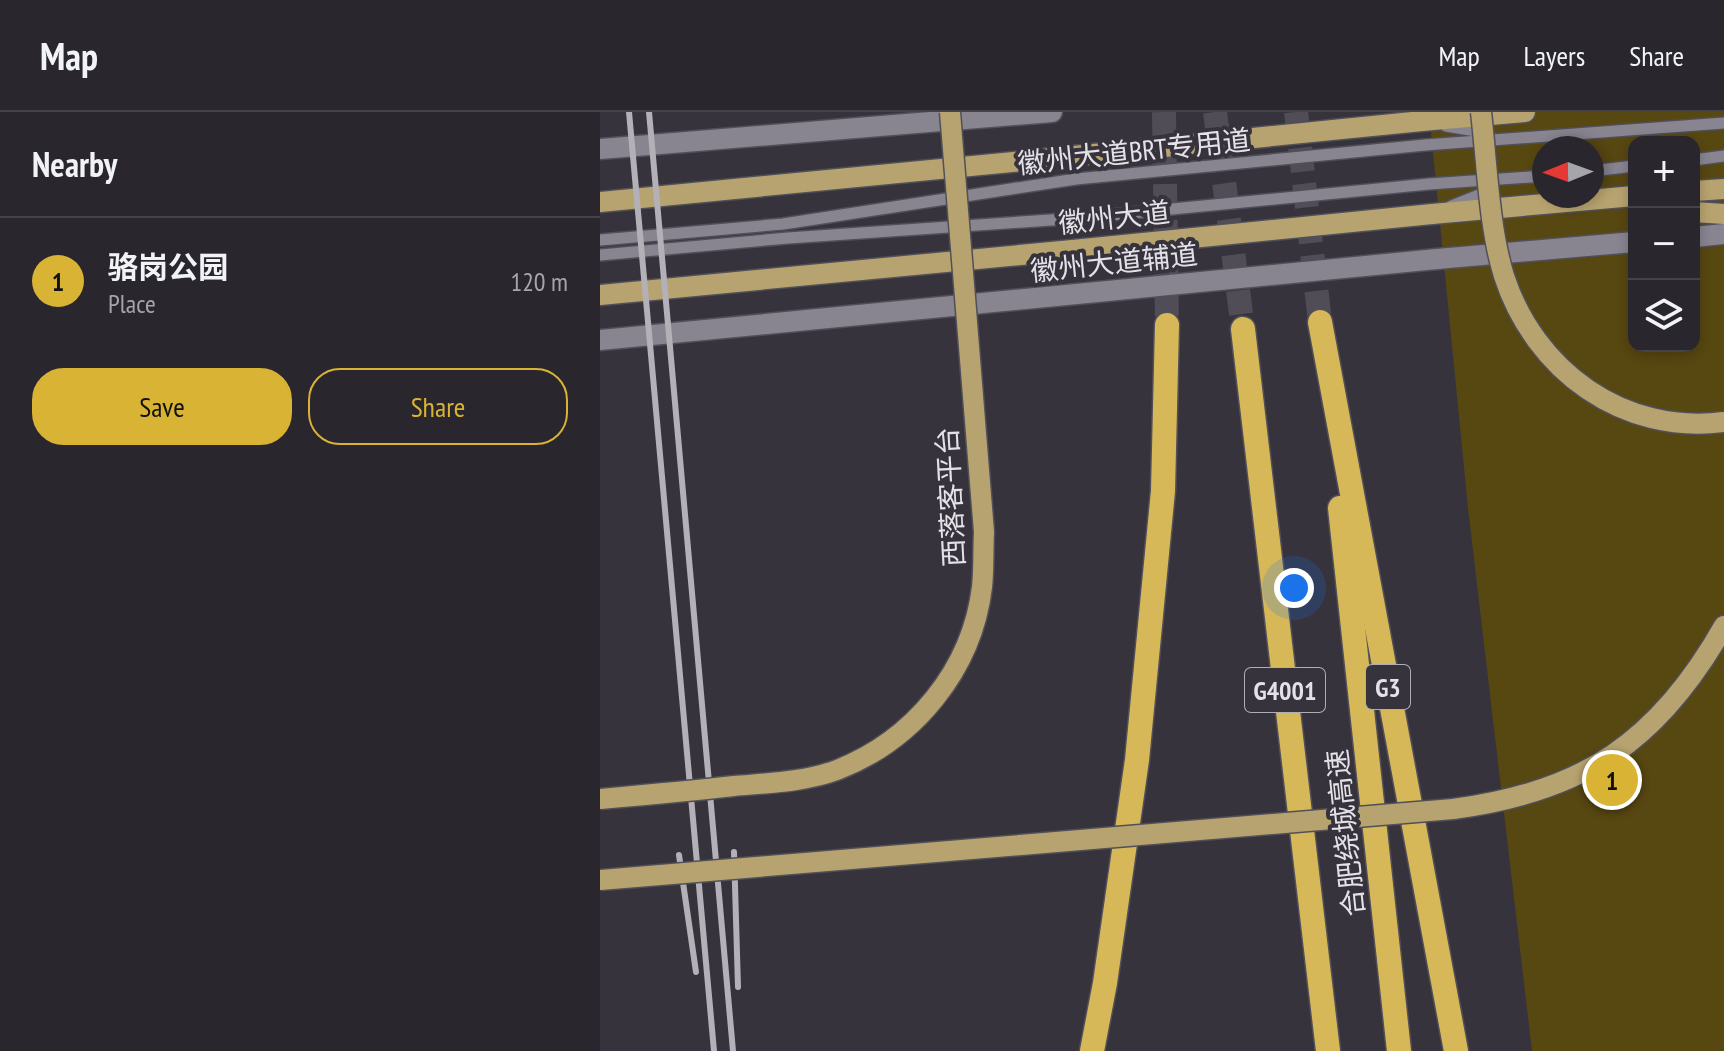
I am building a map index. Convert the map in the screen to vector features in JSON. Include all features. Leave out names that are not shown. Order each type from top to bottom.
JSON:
[{"type":"highway","name":"合肥绕城高速","points":[[1320,322],[1399,1051]]},
{"type":"highway","name":"G3","points":[[1320,322],[1456,1051]]},
{"type":"highway","points":[[1092,1051],[1105,983],[1137,760],[1163,491],[1167,325]]},
{"type":"highway","name":"合肥绕城高速","points":[[1243,329],[1328,1051]]},
{"type":"main road","name":"西落客平台","points":[[600,799],[788,781],[836,770],[880,749],[918,719],[949,680],[971,636],[982,588],[984,532],[950,112]]},
{"type":"main road","points":[[1481,112],[1503,273],[1517,311],[1538,344],[1565,374],[1597,397],[1633,414],[1672,423],[1724,422]]},
{"type":"main road","points":[[600,202],[1525,112]]},
{"type":"main road","points":[[1700,191],[1724,189]]},
{"type":"main road","name":"徽州大道","points":[[1604,199],[1628,197]]},
{"type":"main road","points":[[1604,203],[1628,205]]},
{"type":"main road","name":"徽州大道","points":[[600,295],[1532,205]]},
{"type":"main road","points":[[1700,212],[1724,214]]},
{"type":"main road","points":[[600,880],[1438,811],[1501,803],[1552,787],[1591,769],[1627,745],[1659,717],[1687,685],[1724,626]]},
{"type":"street","points":[[600,149],[1052,112]]},
{"type":"street","points":[[1700,236],[1724,234]]},
{"type":"street","name":"徽州大道辅道","points":[[600,340],[1628,243]]},
{"type":"lane","points":[[1422,121],[1512,138]]},
{"type":"lane","name":"徽州大道BRT专用道","points":[[600,240],[783,224],[1076,179],[1425,145],[1724,123]]},
{"type":"lane","points":[[1700,159],[1724,156]]},
{"type":"lane","points":[[1604,170],[1628,167]]},
{"type":"lane","points":[[600,255],[788,238],[1080,218],[1429,184],[1532,177]]},
{"type":"lane","points":[[1432,214],[1518,179]]},
{"type":"shaded area","points":[[1429,112],[1724,112],[1724,1051],[1532,1051],[1468,508]]},
{"type":"tunnel","points":[[1164,112],[1167,325]]},
{"type":"tunnel","points":[[1215,112],[1243,329]]},
{"type":"tunnel","points":[[1296,112],[1320,322]]},
{"type":"railway","points":[[629,112],[714,1051]]},
{"type":"railway","points":[[649,112],[733,1051]]},
{"type":"railway","points":[[734,852],[738,987]]},
{"type":"railway","points":[[679,855],[696,972]]},
{"type":"place","name":"骆岗公园","points":[[1612,780]]}]
